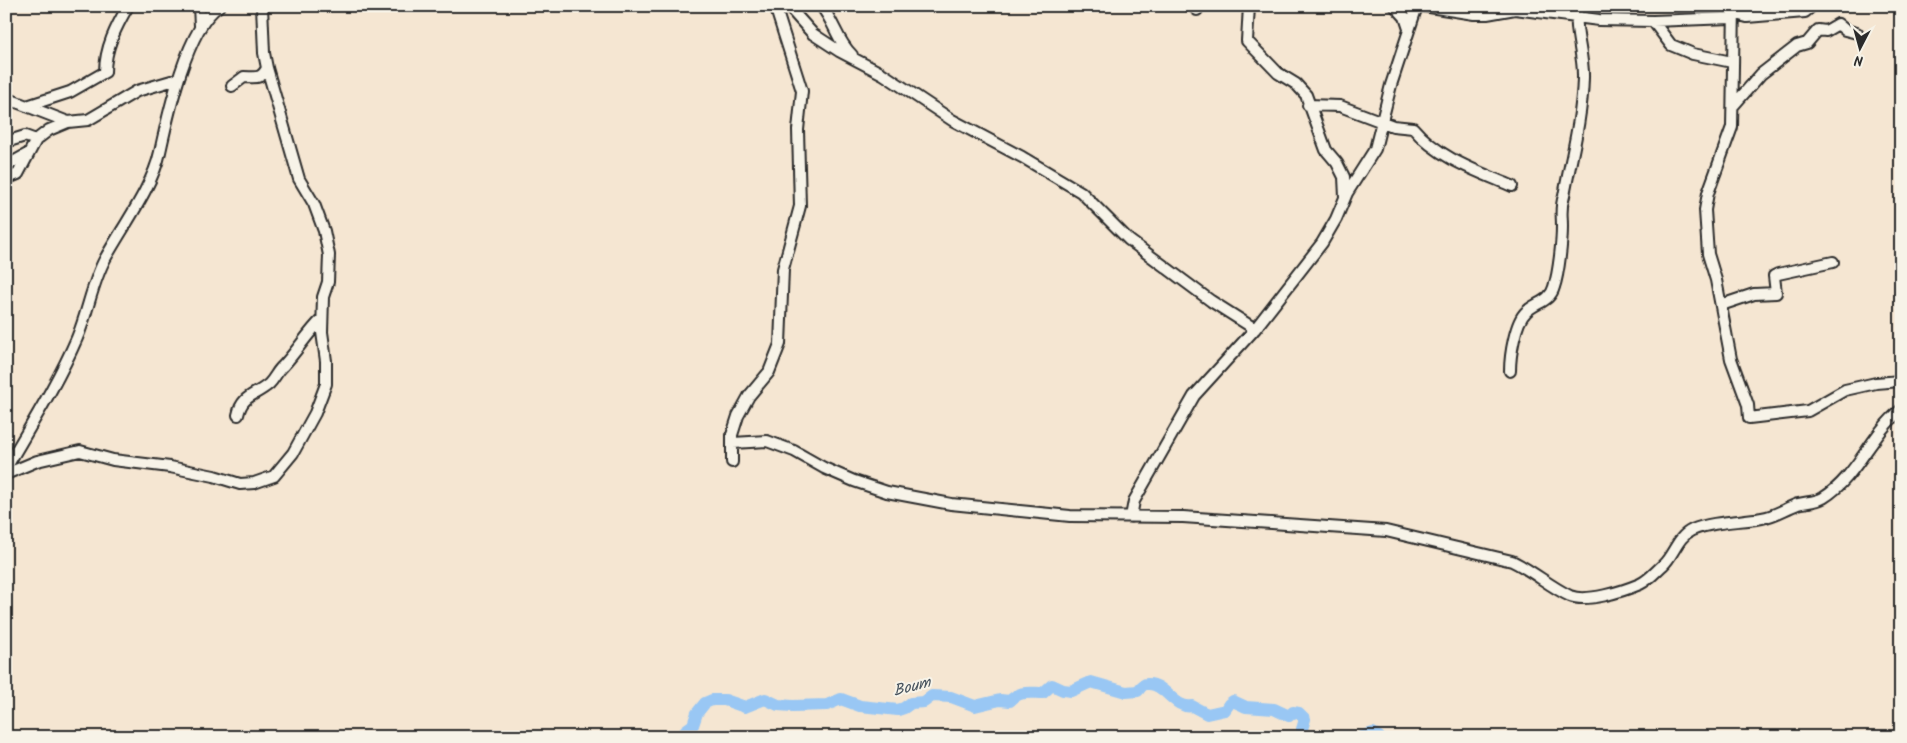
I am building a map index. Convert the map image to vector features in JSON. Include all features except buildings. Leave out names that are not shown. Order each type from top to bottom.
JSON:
[{"type":"street","points":[[27,106],[70,92],[105,72],[105,58],[117,26],[128,6]]},
{"type":"street","points":[[199,6],[200,26]]},
{"type":"street","points":[[6,468],[68,357],[105,260],[121,236],[152,174],[160,153],[163,134],[178,78],[200,26],[219,6]]},
{"type":"street","points":[[6,474],[37,461],[80,452],[113,460],[164,466],[214,476],[240,484],[264,481],[283,468],[293,453],[315,412],[326,384],[322,319],[323,297],[330,269],[324,231],[314,204],[299,179],[267,68],[264,54],[262,6]]},
{"type":"street","points":[[732,462],[732,435],[738,416],[749,396],[769,372],[780,344],[783,269],[800,206],[798,130],[802,92],[775,6]]},
{"type":"street","points":[[788,6],[813,34],[883,74],[952,120],[1022,157],[1080,192],[1130,240],[1211,301],[1255,329]]},
{"type":"street","points":[[821,6],[826,10],[843,46],[860,62]]},
{"type":"street","points":[[1250,6],[1247,41],[1278,72],[1296,84],[1308,98],[1308,105],[1318,124],[1326,150],[1337,163],[1344,177],[1345,198]]},
{"type":"street","points":[[1395,6],[1405,17],[1409,29]]},
{"type":"street","points":[[1131,517],[1134,500],[1194,396],[1255,329],[1322,243],[1336,219],[1345,198],[1375,149],[1391,85],[1417,6]]},
{"type":"street","points":[[1423,6],[1474,14],[1515,9],[1575,17],[1653,21],[1721,16],[1727,18],[1734,11]]},
{"type":"street","points":[[1510,371],[1510,356],[1521,318],[1526,312],[1548,298],[1554,289],[1558,272],[1562,226],[1560,209],[1583,90],[1580,42],[1575,17],[1578,6]]},
{"type":"street","points":[[1734,11],[1759,17],[1805,12],[1812,6]]},
{"type":"street","points":[[1734,11],[1732,62],[1734,105],[1732,127],[1708,193],[1705,210],[1708,254],[1721,305],[1731,359],[1748,405],[1750,418],[1808,411],[1845,390],[1876,383],[1901,381]]},
{"type":"street","points":[[1653,21],[1671,44],[1692,54],[1732,62]]},
{"type":"street","points":[[1734,105],[1761,74],[1797,46],[1807,43],[1818,30],[1826,31],[1838,24],[1845,30],[1857,32]]},
{"type":"street","points":[[232,86],[244,77],[259,78],[267,68]]},
{"type":"street","points":[[6,179],[18,174],[36,140],[49,130],[68,122],[88,120],[137,91],[178,78]]},
{"type":"street","points":[[6,98],[68,122]]},
{"type":"street","points":[[1308,105],[1340,106],[1382,120],[1393,126],[1413,128],[1438,151],[1512,186]]},
{"type":"street","points":[[6,142],[25,136],[36,140]]},
{"type":"street","points":[[6,166],[30,152]]},
{"type":"street","points":[[1721,305],[1754,294],[1776,293],[1774,276],[1833,262]]},
{"type":"street","points":[[238,416],[243,401],[270,383],[281,367],[298,351],[302,339],[322,319]]},
{"type":"street","points":[[733,442],[767,441],[794,451],[824,468],[854,481],[887,492],[951,504],[1070,516],[1183,517],[1386,531],[1512,562],[1531,570],[1546,582],[1570,596],[1590,599],[1639,584],[1649,578],[1667,561],[1679,541],[1689,531],[1708,525],[1765,518],[1799,504],[1822,498],[1843,480],[1865,455],[1891,418],[1901,410]]},
{"type":"waterway","name":"Boum","points":[[682,737],[686,730],[693,725],[697,713],[705,703],[712,700],[725,700],[745,707],[765,699],[778,705],[793,706],[827,705],[841,699],[860,706],[898,710],[911,703],[924,702],[932,696],[951,697],[975,706],[1000,700],[1010,701],[1017,695],[1025,693],[1043,693],[1052,685],[1071,691],[1091,682],[1126,692],[1138,691],[1146,684],[1153,685],[1159,687],[1180,704],[1192,706],[1207,714],[1225,710],[1233,701],[1246,707],[1274,709],[1289,716],[1293,712],[1299,713],[1305,719],[1302,729],[1305,737]]},
{"type":"waterway","name":"Boum","points":[[1362,737],[1373,733],[1379,737]]}]
